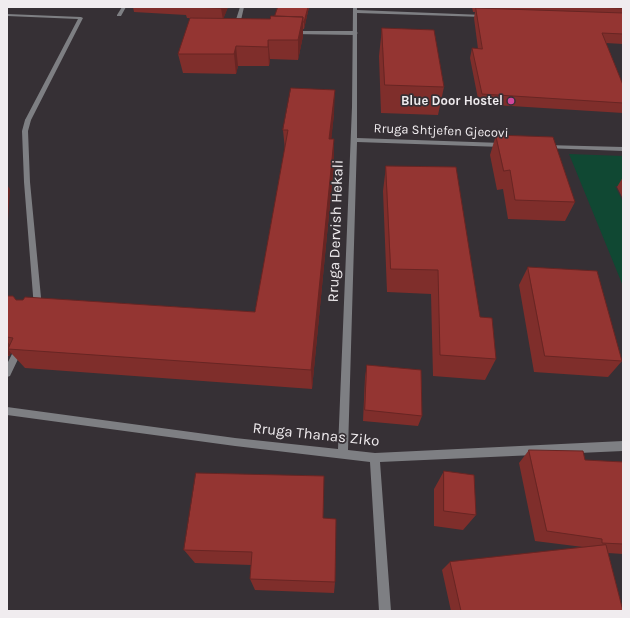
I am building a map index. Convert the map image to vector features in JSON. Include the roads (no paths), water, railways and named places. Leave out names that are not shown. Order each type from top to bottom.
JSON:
[{"type":"street","points":[[120,15],[124,7]]},
{"type":"street","points":[[242,7],[236,31],[243,31]]},
{"type":"street","points":[[355,9],[493,16]]},
{"type":"street","name":"Rruga Dervish Hekali","points":[[344,455],[354,140],[355,9]]},
{"type":"street","points":[[7,15],[81,18],[28,120],[25,131],[27,182],[43,306],[34,318]]},
{"type":"street","points":[[289,32],[355,34]]},
{"type":"street","name":"Rruga Shtjefen Gjecovi","points":[[354,140],[508,146]]},
{"type":"street","points":[[537,146],[623,149]]},
{"type":"street","points":[[26,305],[43,306]]},
{"type":"street","points":[[7,373],[15,357]]},
{"type":"street","name":"Rruga Thanas Ziko","points":[[7,412],[227,441],[375,458],[623,446]]},
{"type":"street","points":[[375,458],[385,611]]},
{"type":"place","name":"Blue Door Hostel","points":[[511,101]]}]
